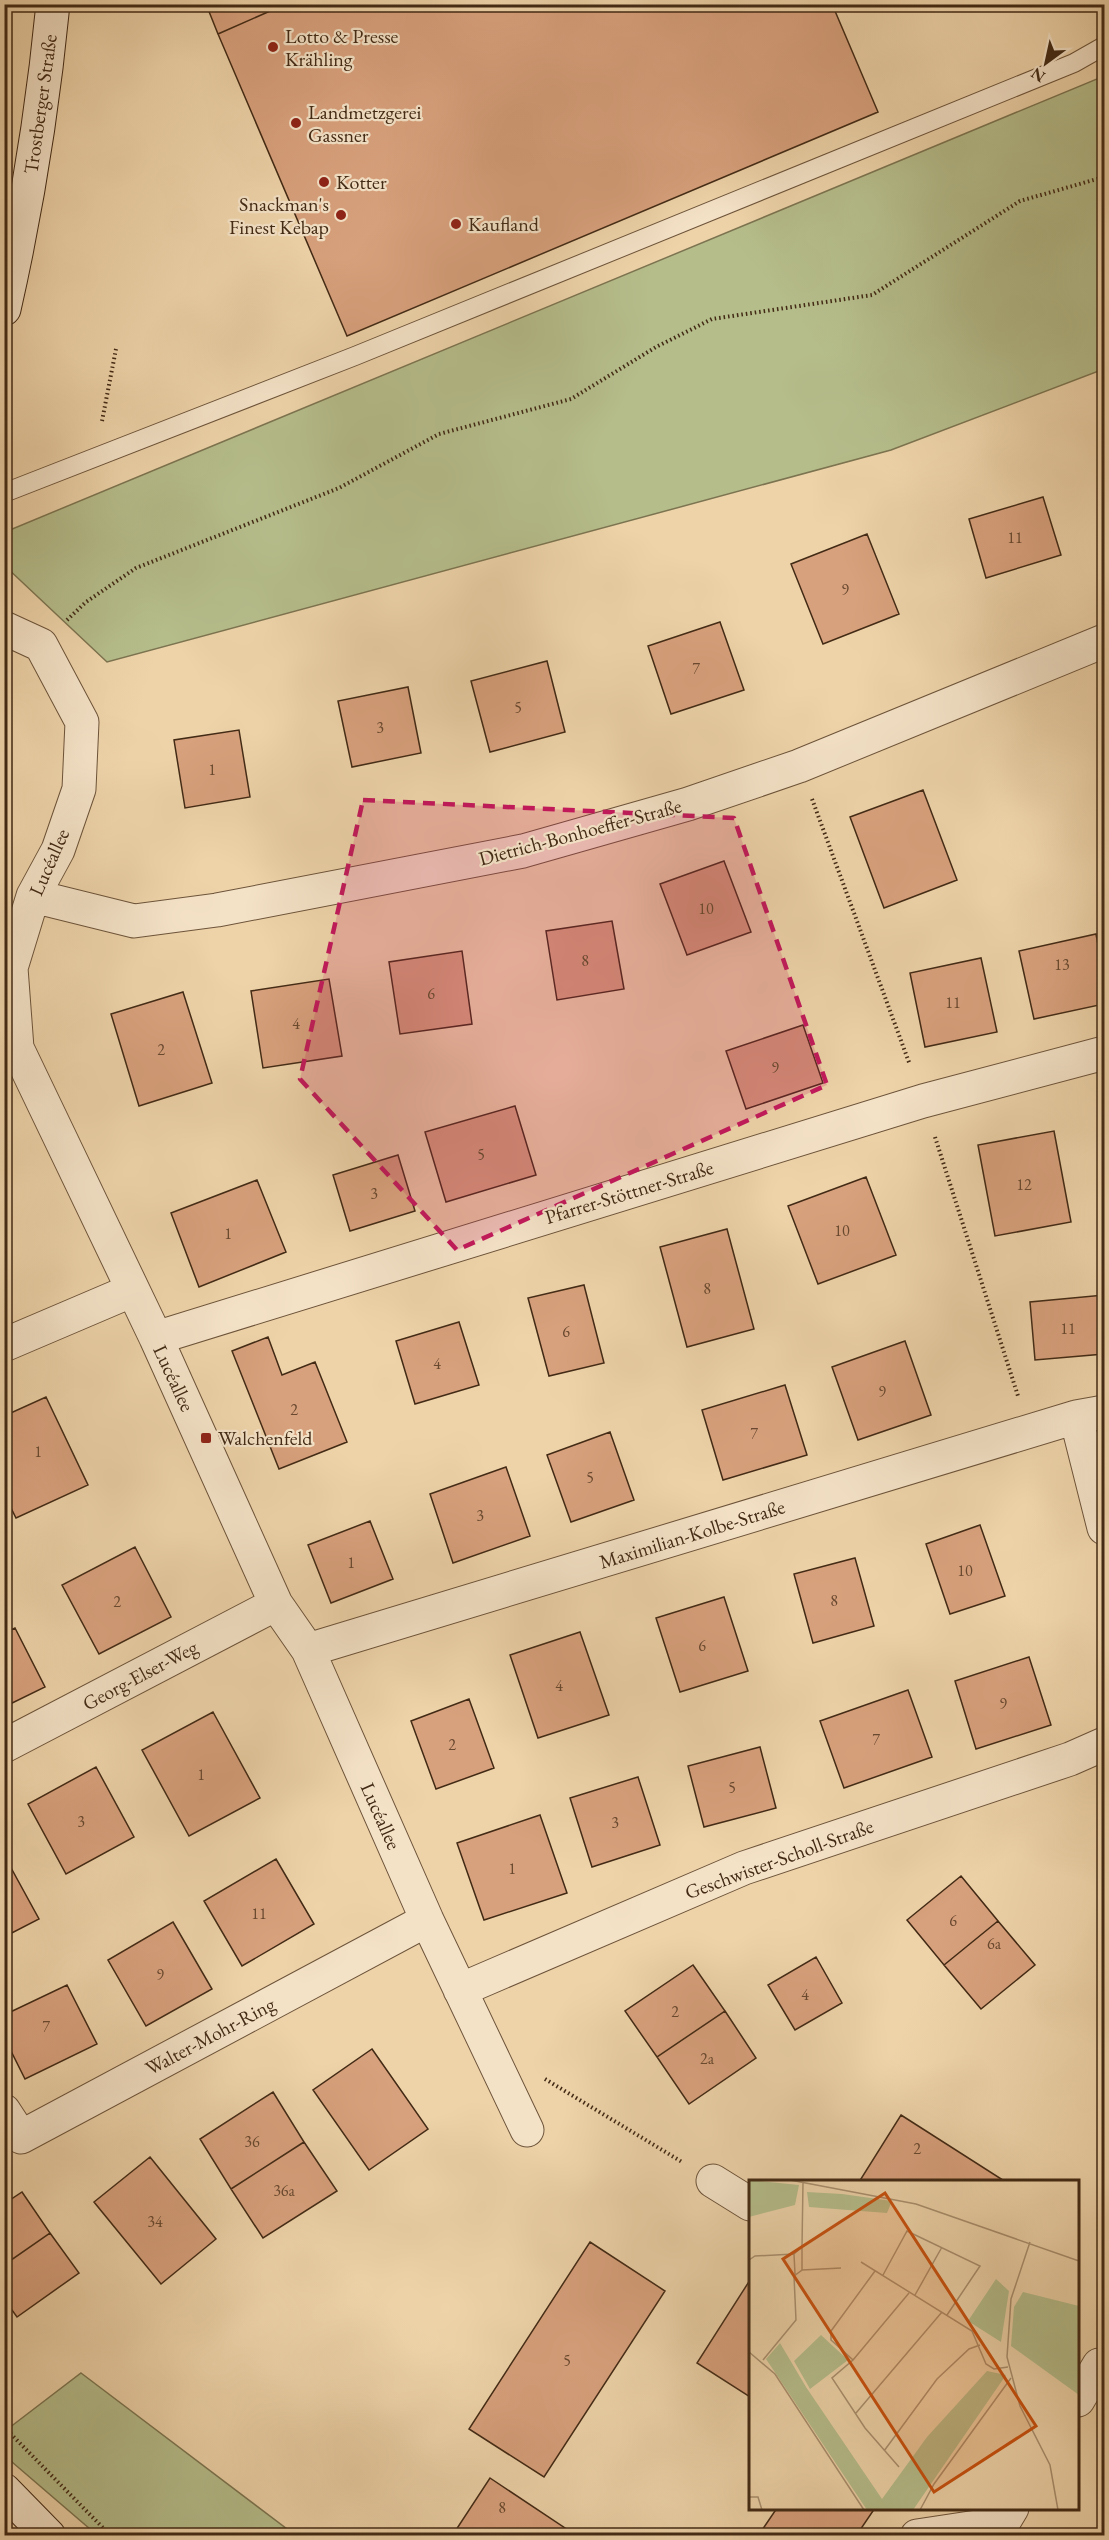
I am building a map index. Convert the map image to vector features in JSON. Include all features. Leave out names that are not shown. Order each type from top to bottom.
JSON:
[{"type":"street","name":"Trostberger Straße","points":[[4,309],[23,225],[49,51],[53,4]]},
{"type":"street","points":[[4,628],[40,645]]},
{"type":"street","name":"Dietrich-Bonhoeffer-Straße","points":[[33,896],[134,921],[217,910],[523,851],[688,804],[799,766],[1104,641]]},
{"type":"street","name":"Lucéallee","points":[[40,645],[82,722],[79,789],[58,850],[33,896],[11,968],[17,1048],[156,1338],[276,1604],[308,1650],[427,1920],[527,2130]]},
{"type":"street","name":"Pfarrer-Stöttner-Straße","points":[[156,1338],[923,1101],[1104,1053]]},
{"type":"street","points":[[4,1345],[133,1290]]},
{"type":"street","points":[[1090,1414],[1104,1528]]},
{"type":"street","name":"Maximilian-Kolbe-Straße","points":[[308,1650],[1090,1414]]},
{"type":"street","name":"Georg-Elser-Weg","points":[[4,1746],[276,1604]]},
{"type":"street","name":"Geschwister-Scholl-Straße","points":[[460,1990],[744,1868],[1070,1759],[1104,1744]]},
{"type":"street","name":"Walter-Mohr-Ring","points":[[4,2111],[21,2137],[427,1920]]},
{"type":"street","points":[[713,2181],[749,2203]]},
{"type":"street","points":[[1079,2396],[1093,2366]]},
{"type":"street","points":[[4,2490],[49,2535]]},
{"type":"street","points":[[910,2535],[927,2510]]},
{"type":"street","points":[[917,2535],[1012,2522]]},
{"type":"lane","points":[[4,493],[399,338],[1074,63],[1104,46]]},
{"type":"path","points":[[40,645],[86,602],[136,568],[339,488],[439,434],[571,399],[656,347],[712,318],[872,295],[1020,201],[1104,177]]},
{"type":"path","points":[[96,457],[116,349]]},
{"type":"path","points":[[545,2079],[713,2181]]},
{"type":"path","points":[[4,2427],[111,2535]]},
{"type":"highlighted area","points":[[363,800],[734,818],[827,1085],[457,1250],[300,1079]]},
{"type":"green space","points":[[1104,76],[1104,369],[891,450],[107,662],[5,566],[5,532]]},
{"type":"green space","points":[[81,2373],[295,2535],[97,2535],[5,2456],[5,2431]]},
{"type":"building","points":[[206,4],[286,4],[218,34]]},
{"type":"building","name":"Kaufland","points":[[286,4],[832,4],[878,112],[347,336],[218,34]]},
{"type":"building","points":[[1043,497],[1061,555],[986,578],[969,519]]},
{"type":"building","points":[[867,534],[899,614],[823,644],[791,564]]},
{"type":"building","points":[[720,622],[744,690],[671,714],[648,646]]},
{"type":"building","points":[[547,661],[565,732],[490,752],[471,681]]},
{"type":"building","points":[[408,687],[421,753],[352,767],[338,701]]},
{"type":"building","points":[[239,730],[250,797],[185,808],[174,740]]},
{"type":"building","points":[[923,790],[957,880],[884,908],[850,817]]},
{"type":"building","points":[[724,861],[751,932],[687,955],[660,884]]},
{"type":"building","points":[[612,921],[624,989],[557,1000],[546,931]]},
{"type":"building","points":[[1096,934],[1104,977],[1104,1004],[1034,1019],[1019,951]]},
{"type":"building","points":[[462,951],[472,1024],[400,1034],[389,962]]},
{"type":"building","points":[[981,958],[997,1032],[925,1047],[910,973]]},
{"type":"building","points":[[329,979],[342,1056],[263,1068],[251,991]]},
{"type":"building","points":[[183,992],[212,1083],[139,1106],[111,1014]]},
{"type":"building","points":[[803,1025],[823,1083],[746,1109],[726,1051]]},
{"type":"building","points":[[515,1106],[536,1175],[446,1202],[425,1132]]},
{"type":"building","points":[[1054,1131],[1071,1222],[995,1236],[978,1145]]},
{"type":"building","points":[[398,1155],[415,1211],[350,1231],[333,1175]]},
{"type":"building","points":[[866,1177],[896,1255],[818,1284],[788,1206]]},
{"type":"building","points":[[257,1180],[286,1252],[199,1287],[171,1213]]},
{"type":"building","points":[[727,1229],[754,1329],[687,1347],[660,1247]]},
{"type":"building","points":[[584,1285],[604,1363],[549,1376],[528,1298]]},
{"type":"building","points":[[1104,1295],[1104,1354],[1035,1360],[1030,1302]]},
{"type":"building","points":[[459,1322],[479,1385],[415,1404],[396,1341]]},
{"type":"building","points":[[268,1337],[282,1375],[315,1362],[347,1442],[279,1469],[232,1351]]},
{"type":"building","points":[[905,1341],[931,1415],[858,1440],[832,1367]]},
{"type":"building","points":[[785,1385],[807,1455],[723,1480],[702,1410]]},
{"type":"building","points":[[46,1397],[88,1485],[16,1518],[4,1494],[4,1416]]},
{"type":"building","points":[[610,1432],[634,1500],[571,1522],[547,1455]]},
{"type":"building","points":[[506,1467],[530,1536],[453,1563],[430,1494]]},
{"type":"building","points":[[370,1521],[393,1579],[331,1603],[308,1545]]},
{"type":"building","points":[[980,1525],[1005,1596],[950,1614],[926,1544]]},
{"type":"building","points":[[135,1547],[171,1617],[99,1654],[62,1585]]},
{"type":"building","points":[[855,1558],[874,1626],[813,1643],[794,1574]]},
{"type":"building","points":[[724,1597],[748,1671],[680,1692],[656,1618]]},
{"type":"building","points":[[15,1628],[45,1687],[4,1707],[4,1633]]},
{"type":"building","points":[[580,1632],[609,1715],[538,1738],[510,1655]]},
{"type":"building","points":[[1029,1657],[1051,1725],[976,1749],[955,1681]]},
{"type":"building","points":[[908,1690],[932,1757],[844,1788],[820,1721]]},
{"type":"building","points":[[469,1699],[494,1768],[436,1789],[411,1721]]},
{"type":"building","points":[[213,1712],[260,1798],[189,1836],[142,1750]]},
{"type":"building","points":[[760,1747],[776,1808],[704,1827],[688,1766]]},
{"type":"building","points":[[96,1767],[134,1837],[66,1874],[28,1804]]},
{"type":"building","points":[[638,1777],[660,1845],[592,1867],[570,1798]]},
{"type":"building","points":[[540,1815],[567,1893],[484,1920],[457,1843]]},
{"type":"building","points":[[1104,1831],[1104,1865],[1098,1832]]},
{"type":"building","points":[[4,1855],[39,1919],[4,1937]]},
{"type":"building","points":[[276,1859],[314,1924],[242,1966],[204,1901]]},
{"type":"building","points":[[961,1876],[998,1921],[944,1965],[907,1920]]},
{"type":"building","points":[[998,1921],[1035,1965],[981,2009],[944,1965]]},
{"type":"building","points":[[173,1922],[212,1989],[146,2026],[108,1960]]},
{"type":"building","points":[[816,1957],[842,2003],[795,2030],[768,1985]]},
{"type":"building","points":[[693,1965],[725,2011],[657,2057],[625,2011]]},
{"type":"building","points":[[67,1985],[97,2044],[25,2079],[4,2037],[4,2015]]},
{"type":"building","points":[[725,2011],[756,2058],[689,2104],[657,2057]]},
{"type":"building","points":[[372,2049],[428,2129],[369,2170],[313,2090]]},
{"type":"building","points":[[273,2092],[304,2142],[231,2189],[200,2139]]},
{"type":"building","points":[[901,2115],[1003,2180],[860,2180]]},
{"type":"building","points":[[304,2142],[337,2191],[263,2238],[231,2189]]},
{"type":"building","points":[[150,2157],[216,2239],[161,2284],[94,2202]]},
{"type":"building","points":[[22,2192],[50,2233],[4,2265],[4,2204]]},
{"type":"building","points":[[50,2233],[79,2273],[17,2317],[4,2299],[4,2265]]},
{"type":"building","points":[[590,2242],[665,2291],[544,2477],[469,2429]]},
{"type":"building","points":[[749,2282],[749,2396],[697,2363]]},
{"type":"building","points":[[490,2478],[577,2536],[452,2536]]},
{"type":"building","points":[[776,2510],[874,2510],[856,2536],[758,2536]]},
{"type":"place","name":"Lotto & Presse Krähling","points":[[273,47]]},
{"type":"place","name":"Landmetzgerei Gassner","points":[[296,123]]},
{"type":"place","name":"Kotter","points":[[324,182]]},
{"type":"place","name":"Snackman's Finest Kebap","points":[[341,215]]},
{"type":"place","name":"Kaufland","points":[[456,224]]},
{"type":"place","name":"Walchenfeld","points":[[206,1438]]}]
